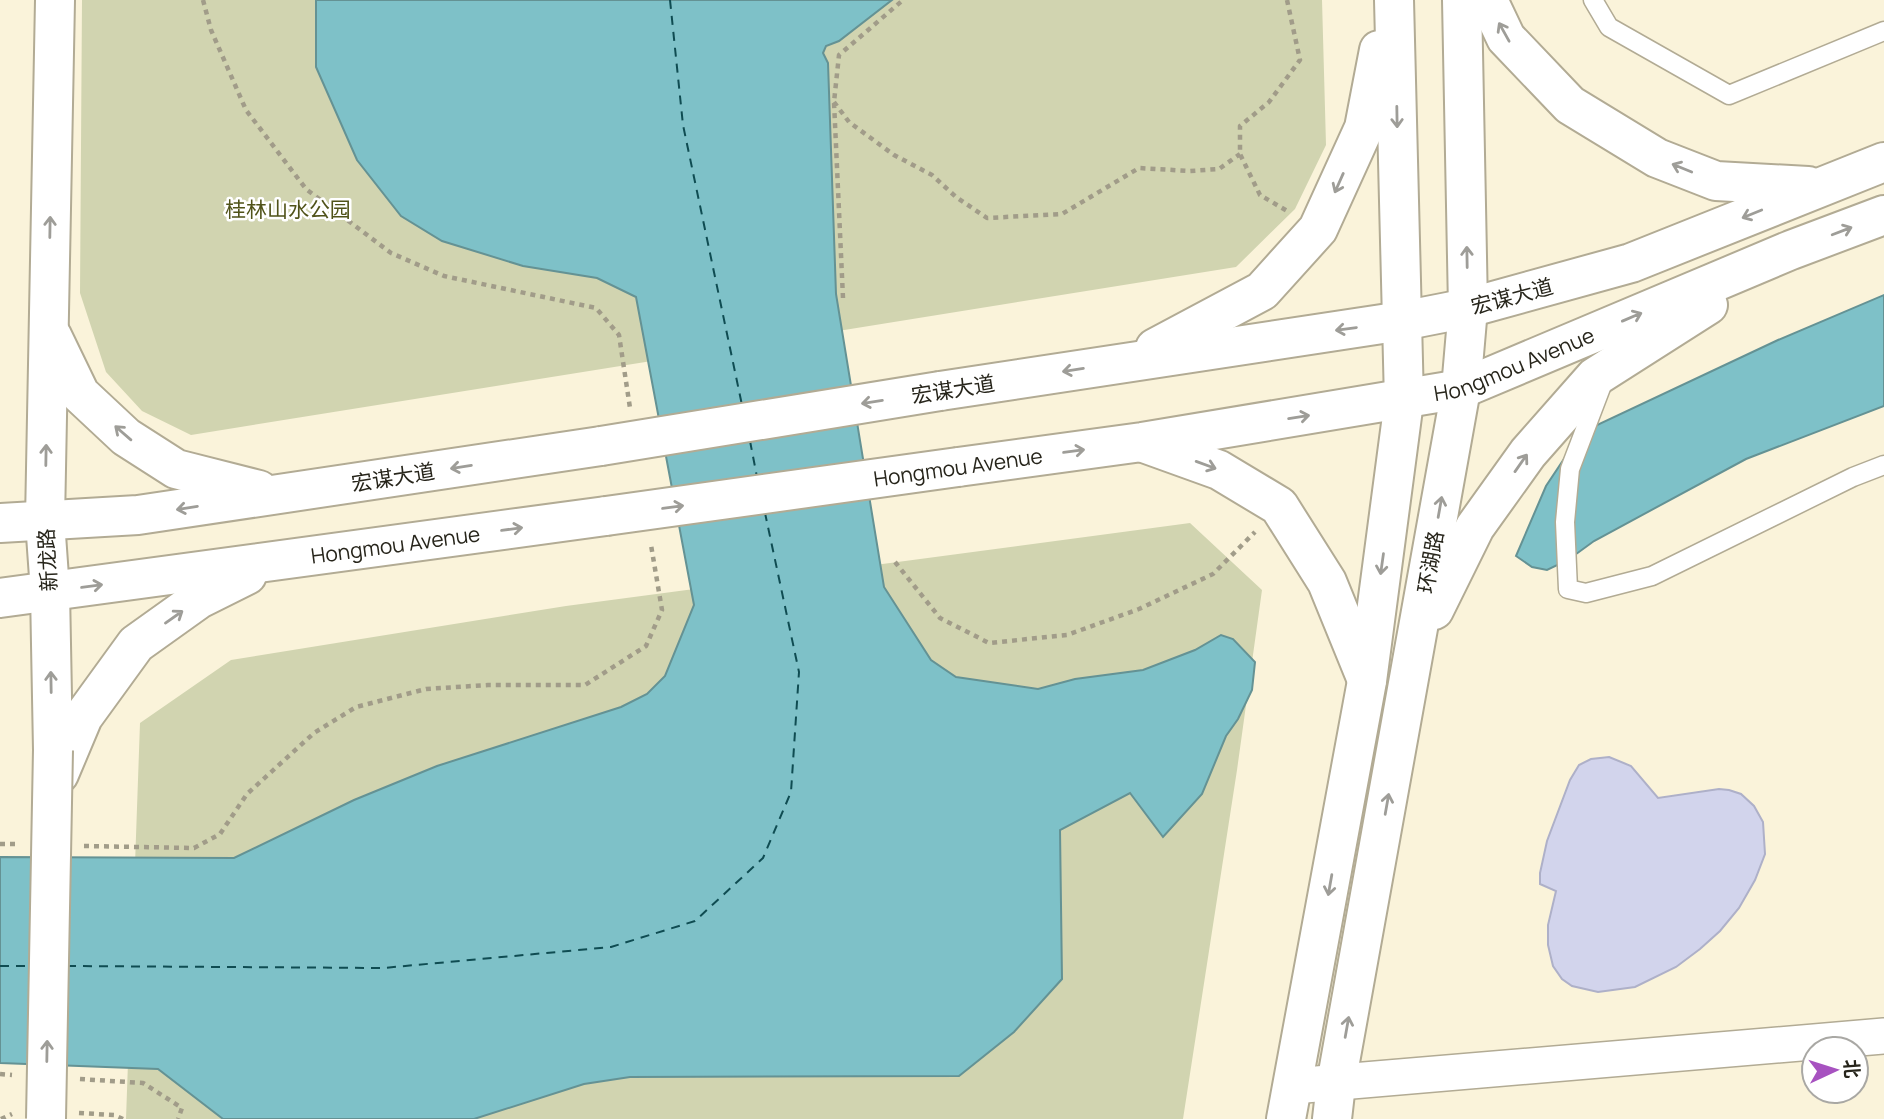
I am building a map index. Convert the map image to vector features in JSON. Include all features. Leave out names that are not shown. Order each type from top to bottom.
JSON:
[{"type":"main road","name":"新龙路","points":[[46,1119],[53,750],[50,591],[45,520],[55,0]]},
{"type":"main road","points":[[1131,361],[1262,291],[1318,229],[1364,128],[1392,0]]},
{"type":"main road","points":[[1290,1103],[1367,681],[1404,401],[1392,0]]},
{"type":"main road","name":"环湖路","points":[[1334,1102],[1461,389],[1468,309],[1462,0]]},
{"type":"main road","points":[[1488,0],[1506,38],[1570,105],[1657,158],[1716,181],[1821,187]]},
{"type":"main road","name":"宏谋大道","points":[[0,523],[138,515],[601,446],[1468,309],[1630,263],[1884,162]]},
{"type":"main road","name":"Hongmou Avenue","points":[[0,598],[1142,442],[1404,401],[1461,389],[1791,250],[1884,215]]},
{"type":"main road","points":[[1414,650],[1475,527],[1528,453],[1595,377],[1791,250]]},
{"type":"main road","points":[[49,329],[80,394],[126,438],[176,470],[274,494]]},
{"type":"main road","points":[[1142,442],[1219,470],[1279,506],[1326,582],[1367,681]]},
{"type":"main road","points":[[52,789],[83,718],[136,644],[199,599],[274,561]]},
{"type":"street","points":[[1290,1103],[1334,1102],[1404,1076],[1884,1036]]},
{"type":"lane","points":[[1593,0],[1609,27],[1729,95],[1884,31]]},
{"type":"lane","points":[[1608,369],[1570,469],[1565,522],[1568,589],[1586,593],[1652,576],[1853,477],[1884,465]]},
{"type":"path","points":[[843,298],[834,102],[839,55],[903,0]]},
{"type":"path","points":[[1287,0],[1300,60],[1269,102],[1240,126],[1240,154],[1260,195],[1318,229]]},
{"type":"path","points":[[834,102],[849,122],[894,155],[932,175],[956,197],[987,218],[1062,214],[1139,168],[1190,171],[1219,169],[1240,154]]},
{"type":"path","points":[[895,562],[940,618],[989,643],[1067,635],[1139,610],[1213,575],[1279,506]]},
{"type":"path","points":[[0,1074],[13,1075]]},
{"type":"path","points":[[78,1079],[143,1083],[182,1108],[178,1119]]},
{"type":"green space","name":"桂林山水公园","points":[[82,0],[1322,0],[1326,145],[1295,209],[1236,267],[191,435],[142,411],[106,372],[80,293]]},
{"type":"green space","points":[[1190,523],[1262,590],[1183,1119],[126,1119],[140,723],[231,660],[566,606]]},
{"type":"water","points":[[316,0],[892,0],[839,41],[826,46],[823,53],[828,63],[836,294],[884,587],[931,660],[956,677],[1038,689],[1075,679],[1143,670],[1195,650],[1221,635],[1233,639],[1255,662],[1252,690],[1226,736],[1202,794],[1163,837],[1130,793],[1060,830],[1062,979],[1014,1032],[959,1076],[630,1077],[584,1084],[474,1119],[223,1119],[158,1069],[0,1063],[0,857],[234,858],[354,800],[437,766],[621,707],[647,694],[665,676],[694,605],[636,297],[597,278],[523,266],[442,241],[401,216],[357,160],[316,67]]},
{"type":"water","points":[[1884,295],[1884,406],[1746,459],[1594,541],[1568,560],[1547,570],[1532,567],[1516,556],[1546,486],[1566,456],[1597,425],[1778,340]]},
{"type":"building","points":[[1609,757],[1631,766],[1658,798],[1719,789],[1741,794],[1754,806],[1763,822],[1765,854],[1755,880],[1739,908],[1700,949],[1676,967],[1635,987],[1598,992],[1572,986],[1562,979],[1553,966],[1548,945],[1548,925],[1556,891],[1540,884],[1540,873],[1547,841],[1570,780],[1579,765],[1591,759]]},
{"type":"ferry route","points":[[670,0],[683,125],[742,405]]},
{"type":"ferry route","points":[[750,441],[757,477]]},
{"type":"ferry route","points":[[67,966],[383,968],[611,947],[695,921],[763,858],[791,792],[799,672],[765,513]]},
{"type":"ferry route","points":[[0,966],[30,966]]}]
